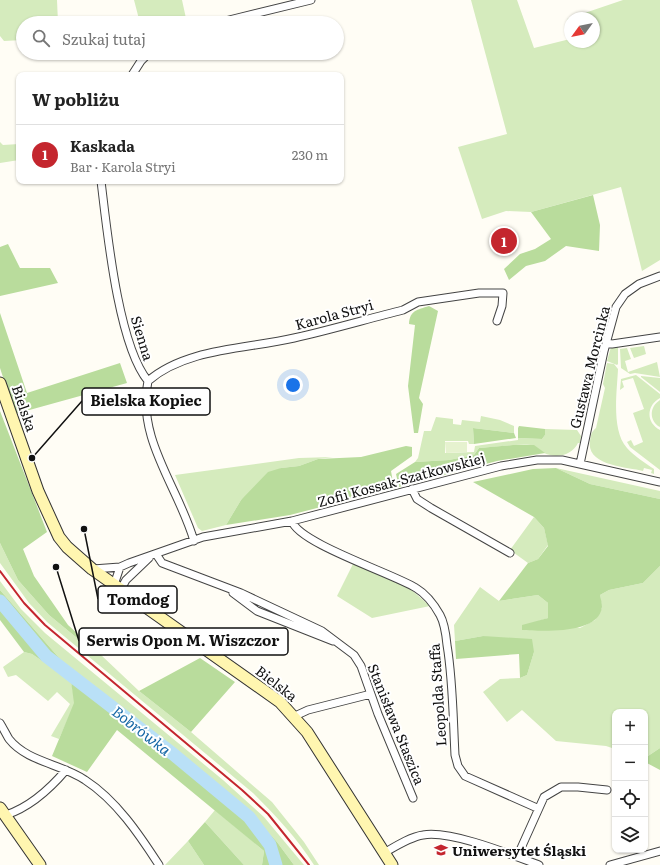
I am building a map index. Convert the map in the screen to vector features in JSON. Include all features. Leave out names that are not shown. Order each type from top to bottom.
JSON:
[{"type":"street","points":[[246,16],[311,0]]},
{"type":"street","points":[[134,72],[142,60]]},
{"type":"street","name":"Sienna","points":[[101,184],[109,244],[126,332],[140,371],[148,381],[146,408],[153,441],[166,476],[190,528],[194,541]]},
{"type":"street","name":"Gustawa Morcinka","points":[[580,464],[606,343],[616,307],[625,294],[639,284],[660,276]]},
{"type":"street","name":"Karola Stryi","points":[[148,381],[158,372],[191,359],[224,350],[292,339],[403,310],[418,302],[479,293],[503,293],[502,306],[497,321]]},
{"type":"street","points":[[606,343],[612,344],[660,337]]},
{"type":"street","name":"Bielska","points":[[0,383],[38,491],[56,531],[67,548],[117,587],[270,694],[295,716],[307,732],[392,865]]},
{"type":"street","name":"Zofii Kossak-Szatkowskiej","points":[[92,569],[120,567],[194,541],[235,530],[292,521],[501,466],[537,460],[562,460],[660,482]]},
{"type":"street","points":[[412,489],[417,499],[510,553]]},
{"type":"street","name":"Leopolda Staffa","points":[[292,521],[298,531],[354,561],[417,588],[428,598],[440,615],[444,624],[451,666],[455,755],[458,766],[464,776],[537,808]]},
{"type":"street","points":[[117,587],[153,555]]},
{"type":"street","name":"Stanisława Staszica","points":[[153,555],[162,563],[230,590],[322,631],[354,655],[362,666],[378,714],[413,798]]},
{"type":"street","points":[[117,587],[120,567]]},
{"type":"street","points":[[295,716],[308,710],[371,694]]},
{"type":"street","points":[[0,723],[9,739],[19,749],[66,770],[88,782],[116,808],[141,837],[159,865]]},
{"type":"street","points":[[40,865],[3,812],[20,810],[33,802],[66,770]]},
{"type":"street","points":[[518,857],[537,808],[544,797],[561,788],[578,787],[607,790]]},
{"type":"street","points":[[384,853],[416,836],[432,834],[462,840],[539,865]]},
{"type":"street","points":[[610,865],[660,851]]},
{"type":"green space","points":[[0,0],[57,0],[58,16],[16,16],[16,40],[4,41],[0,36]]},
{"type":"green space","points":[[134,0],[182,0],[185,16],[138,16]]},
{"type":"green space","points":[[471,0],[517,0],[534,48],[564,40],[564,48],[600,48],[600,12],[588,12],[623,0],[660,0],[660,260],[642,271],[621,187],[531,212],[506,211],[482,219],[458,147],[507,134]]},
{"type":"green space","points":[[0,142],[3,145],[16,144],[16,160],[0,163]]},
{"type":"green space","points":[[593,195],[600,225],[599,251],[566,246],[545,261],[526,266],[509,280],[504,269],[520,254],[535,249],[551,239],[531,212]]},
{"type":"green space","points":[[8,244],[20,268],[50,268],[58,283],[0,296],[0,247]]},
{"type":"green space","points":[[429,306],[438,311],[419,398],[423,404],[418,433],[414,433],[408,386],[415,325],[409,324],[411,316],[415,311]]},
{"type":"green space","points":[[0,313],[27,393],[120,363],[127,383],[15,414],[0,368]]},
{"type":"green space","points":[[618,345],[617,365],[607,361],[611,347]]},
{"type":"green space","points":[[644,346],[646,354],[634,358],[630,348]]},
{"type":"green space","points":[[627,348],[631,359],[625,361],[628,372],[657,362],[660,377],[635,373],[630,374],[621,368],[620,349]]},
{"type":"green space","points":[[607,363],[614,364],[618,369],[616,410],[622,440],[633,454],[654,469],[654,474],[651,473],[652,470],[644,468],[643,471],[609,464],[594,456],[590,449],[591,435],[596,428],[605,388],[603,384]]},
{"type":"green space","points":[[636,375],[660,394],[660,398],[652,405],[650,409],[650,418],[655,427],[660,430],[660,470],[630,447],[627,442],[631,440],[634,446],[643,442],[633,413],[644,409],[633,378],[622,381],[624,387],[620,390],[621,379]]},
{"type":"green space","points":[[641,377],[660,378],[660,392]]},
{"type":"green space","points":[[660,400],[660,427],[652,418],[652,410],[656,403]]},
{"type":"green space","points":[[0,411],[47,532],[23,549],[34,576],[68,625],[100,654],[77,638],[49,615],[18,580],[0,543]]},
{"type":"green space","points":[[481,416],[500,420],[514,426],[514,433],[473,428],[474,444],[469,444],[468,441],[445,441],[445,453],[474,452],[475,446],[518,440],[518,438],[542,439],[545,435],[545,429],[577,430],[581,436],[580,443],[578,443],[568,453],[559,456],[544,453],[535,446],[518,445],[479,448],[474,455],[449,460],[415,462],[418,458],[424,431],[431,431],[436,417],[453,419],[453,424],[461,425],[462,420],[480,422]]},
{"type":"green space","points":[[519,426],[545,429],[545,435],[542,439],[518,438]]},
{"type":"green space","points":[[473,428],[514,433],[516,438],[474,444]]},
{"type":"green space","points":[[445,442],[467,442],[467,452],[446,453]]},
{"type":"green space","points":[[534,445],[545,453],[497,461],[399,487],[396,474],[415,462],[449,460],[474,455],[479,448]]},
{"type":"green space","points":[[406,446],[412,447],[412,456],[391,471],[394,488],[290,515],[226,525],[241,500],[268,472],[281,468],[299,466],[318,459],[361,457]]},
{"type":"green space","points":[[333,457],[318,459],[299,466],[281,468],[241,500],[226,525],[202,531],[198,528],[175,475],[299,458]]},
{"type":"green space","points":[[556,468],[660,491],[660,499],[590,484]]},
{"type":"green space","points":[[556,468],[590,484],[660,499],[660,566],[643,583],[609,590],[600,595],[602,607],[598,616],[591,623],[580,627],[555,631],[522,630],[522,625],[548,618],[548,603],[538,595],[499,601],[528,563],[538,559],[548,546],[544,528],[534,517],[473,482],[533,469]]},
{"type":"green space","points":[[534,517],[544,528],[548,545],[538,559],[528,563],[510,550]]},
{"type":"green space","points":[[0,543],[18,580],[49,615],[77,638],[100,654],[139,691],[191,732],[272,802],[304,842],[319,865],[314,865],[293,836],[253,793],[47,622],[29,603],[0,563]]},
{"type":"green space","points":[[353,564],[407,586],[430,606],[372,618],[337,596]]},
{"type":"green space","points":[[660,566],[660,748],[648,756],[648,709],[612,709],[612,748],[606,746],[556,741],[522,710],[507,722],[483,692],[500,679],[520,678],[527,675],[534,652],[483,636],[455,641],[454,625],[480,587],[499,601],[538,595],[548,603],[548,618],[536,622],[580,628],[595,620],[602,608],[600,595],[609,590],[643,583]]},
{"type":"green space","points":[[0,581],[21,609],[45,633],[223,780],[264,817],[304,865],[294,865],[277,842],[253,816],[198,769],[60,659],[0,590]]},
{"type":"green space","points":[[0,590],[60,659],[198,769],[253,816],[277,842],[294,865],[262,865],[264,851],[117,730],[87,772],[52,756],[74,703],[71,681],[32,654],[24,652],[0,620]]},
{"type":"green space","points":[[483,636],[532,639],[534,652],[527,675],[520,678],[519,654],[456,659],[455,641]]},
{"type":"green space","points":[[24,652],[32,654],[71,681],[75,703],[59,739],[51,736],[70,704],[57,692],[48,701],[16,675],[8,677],[3,667]]},
{"type":"green space","points":[[200,658],[235,682],[191,732],[139,691]]},
{"type":"green space","points":[[660,748],[660,770],[648,764],[648,756]]},
{"type":"green space","points":[[215,810],[264,851],[262,865],[244,865],[205,822]]},
{"type":"green space","points":[[205,822],[244,865],[204,865],[188,841]]},
{"type":"green space","points":[[188,841],[204,865],[165,865]]},
{"type":"waterway","name":"Bobrówka","points":[[0,601],[46,656],[173,754],[249,817],[270,845],[276,865]]},
{"type":"railway","points":[[0,571],[24,603],[45,625],[242,790],[268,814],[309,865]]},
{"type":"place","name":"Kaskada","points":[[504,241]]},
{"type":"place","name":"Bielska Kopiec","points":[[32,458]]},
{"type":"place","name":"Tomdog","points":[[84,529]]},
{"type":"place","name":"Serwis Opon M. Wiszczor","points":[[56,567]]},
{"type":"place","name":"Uniwersytet Śląski","points":[[441,850]]}]
